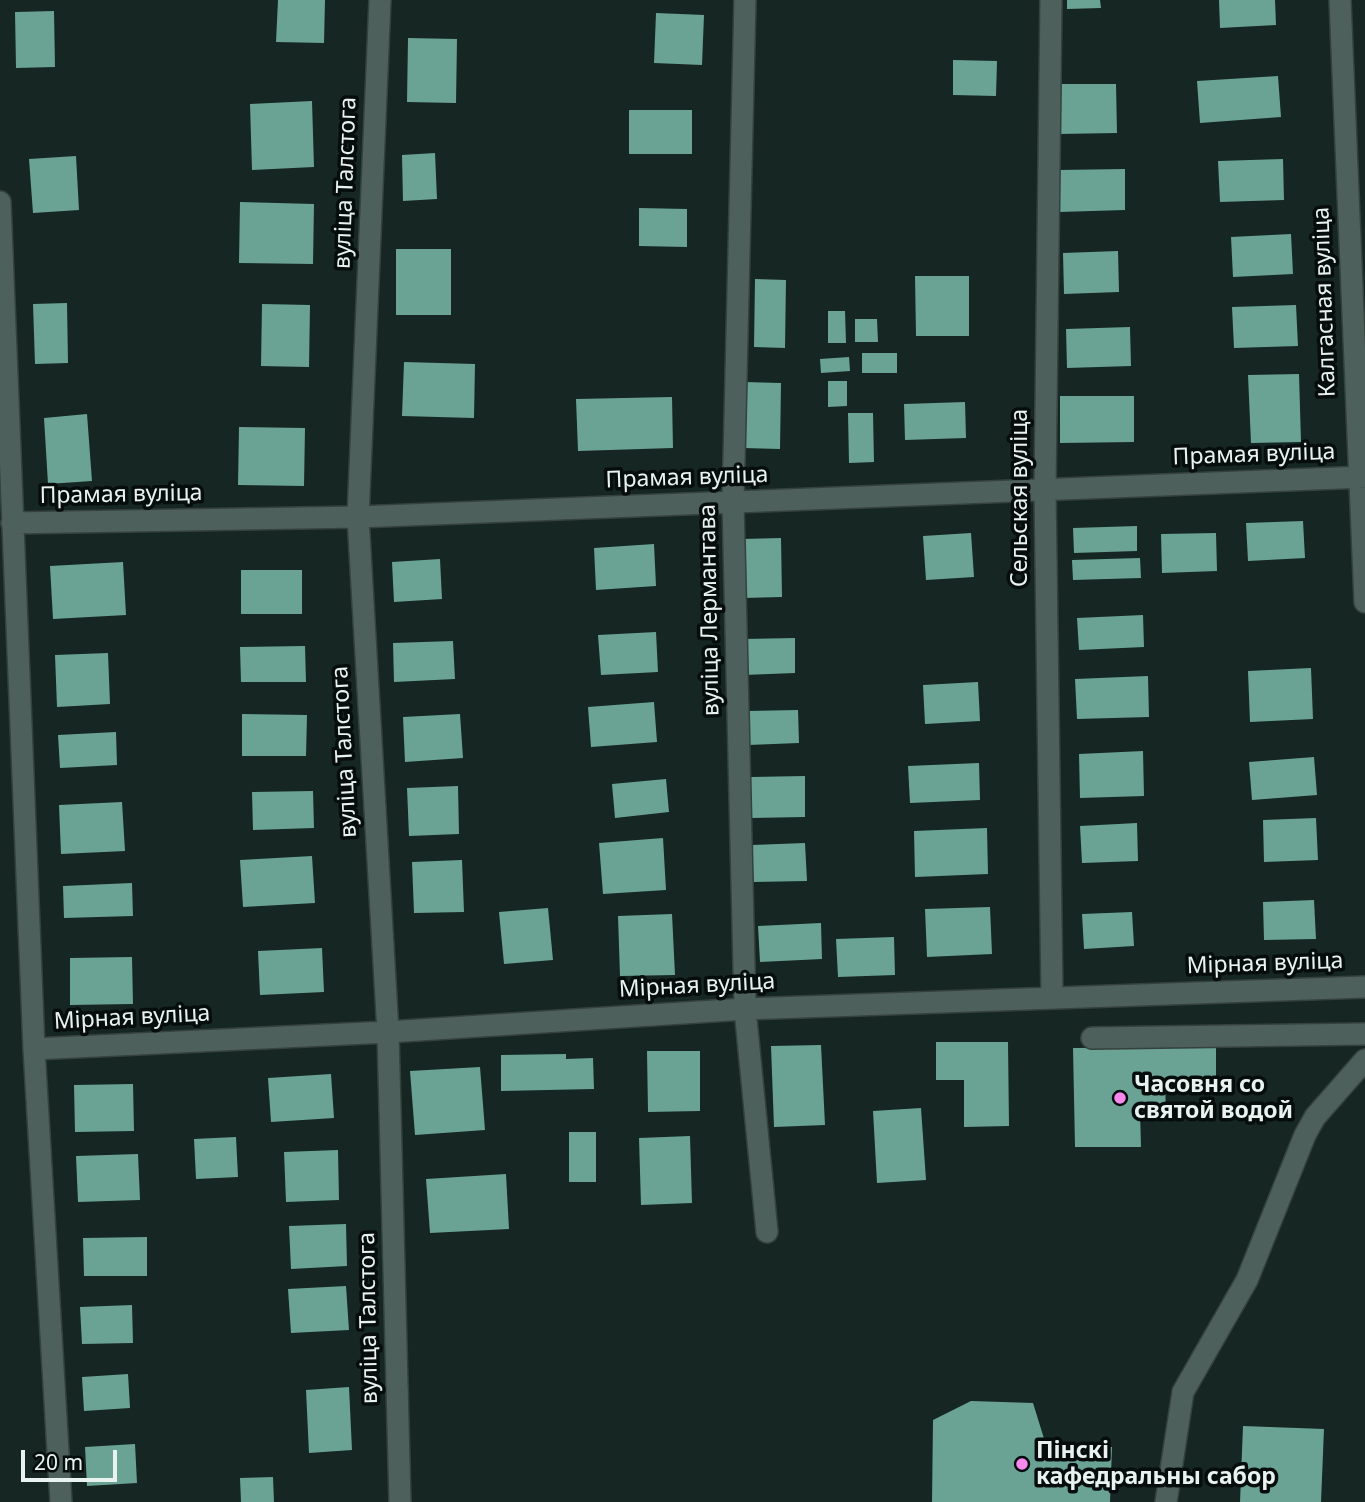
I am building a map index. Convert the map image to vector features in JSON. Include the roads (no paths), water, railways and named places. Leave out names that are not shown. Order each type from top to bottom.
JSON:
[{"type":"street","name":"вуліца Талстога","points":[[380,0],[358,517],[388,1032],[400,1502]]},
{"type":"street","name":"вуліца Лермантава","points":[[745,0],[733,502],[746,1009],[767,1232]]},
{"type":"street","name":"Сельская вуліца","points":[[1051,0],[1045,489],[1052,996]]},
{"type":"street","name":"Калгасная вуліца","points":[[1340,0],[1362,477],[1365,602]]},
{"type":"street","points":[[0,202],[34,1049],[61,1502]]},
{"type":"street","name":"Прамая вуліца","points":[[12,523],[358,517],[1362,477]]},
{"type":"street","name":"Мірная вуліца","points":[[34,1049],[388,1032],[746,1009],[1052,996],[1365,987]]},
{"type":"street","points":[[1092,1038],[1365,1034]]},
{"type":"street","points":[[1166,1502],[1183,1392],[1247,1280],[1310,1126],[1365,1060]]},
{"type":"place","name":"Часовня со святой водой","points":[[1120,1098]]},
{"type":"place","name":"Пінскі кафедральны сабор","points":[[1022,1464]]}]
